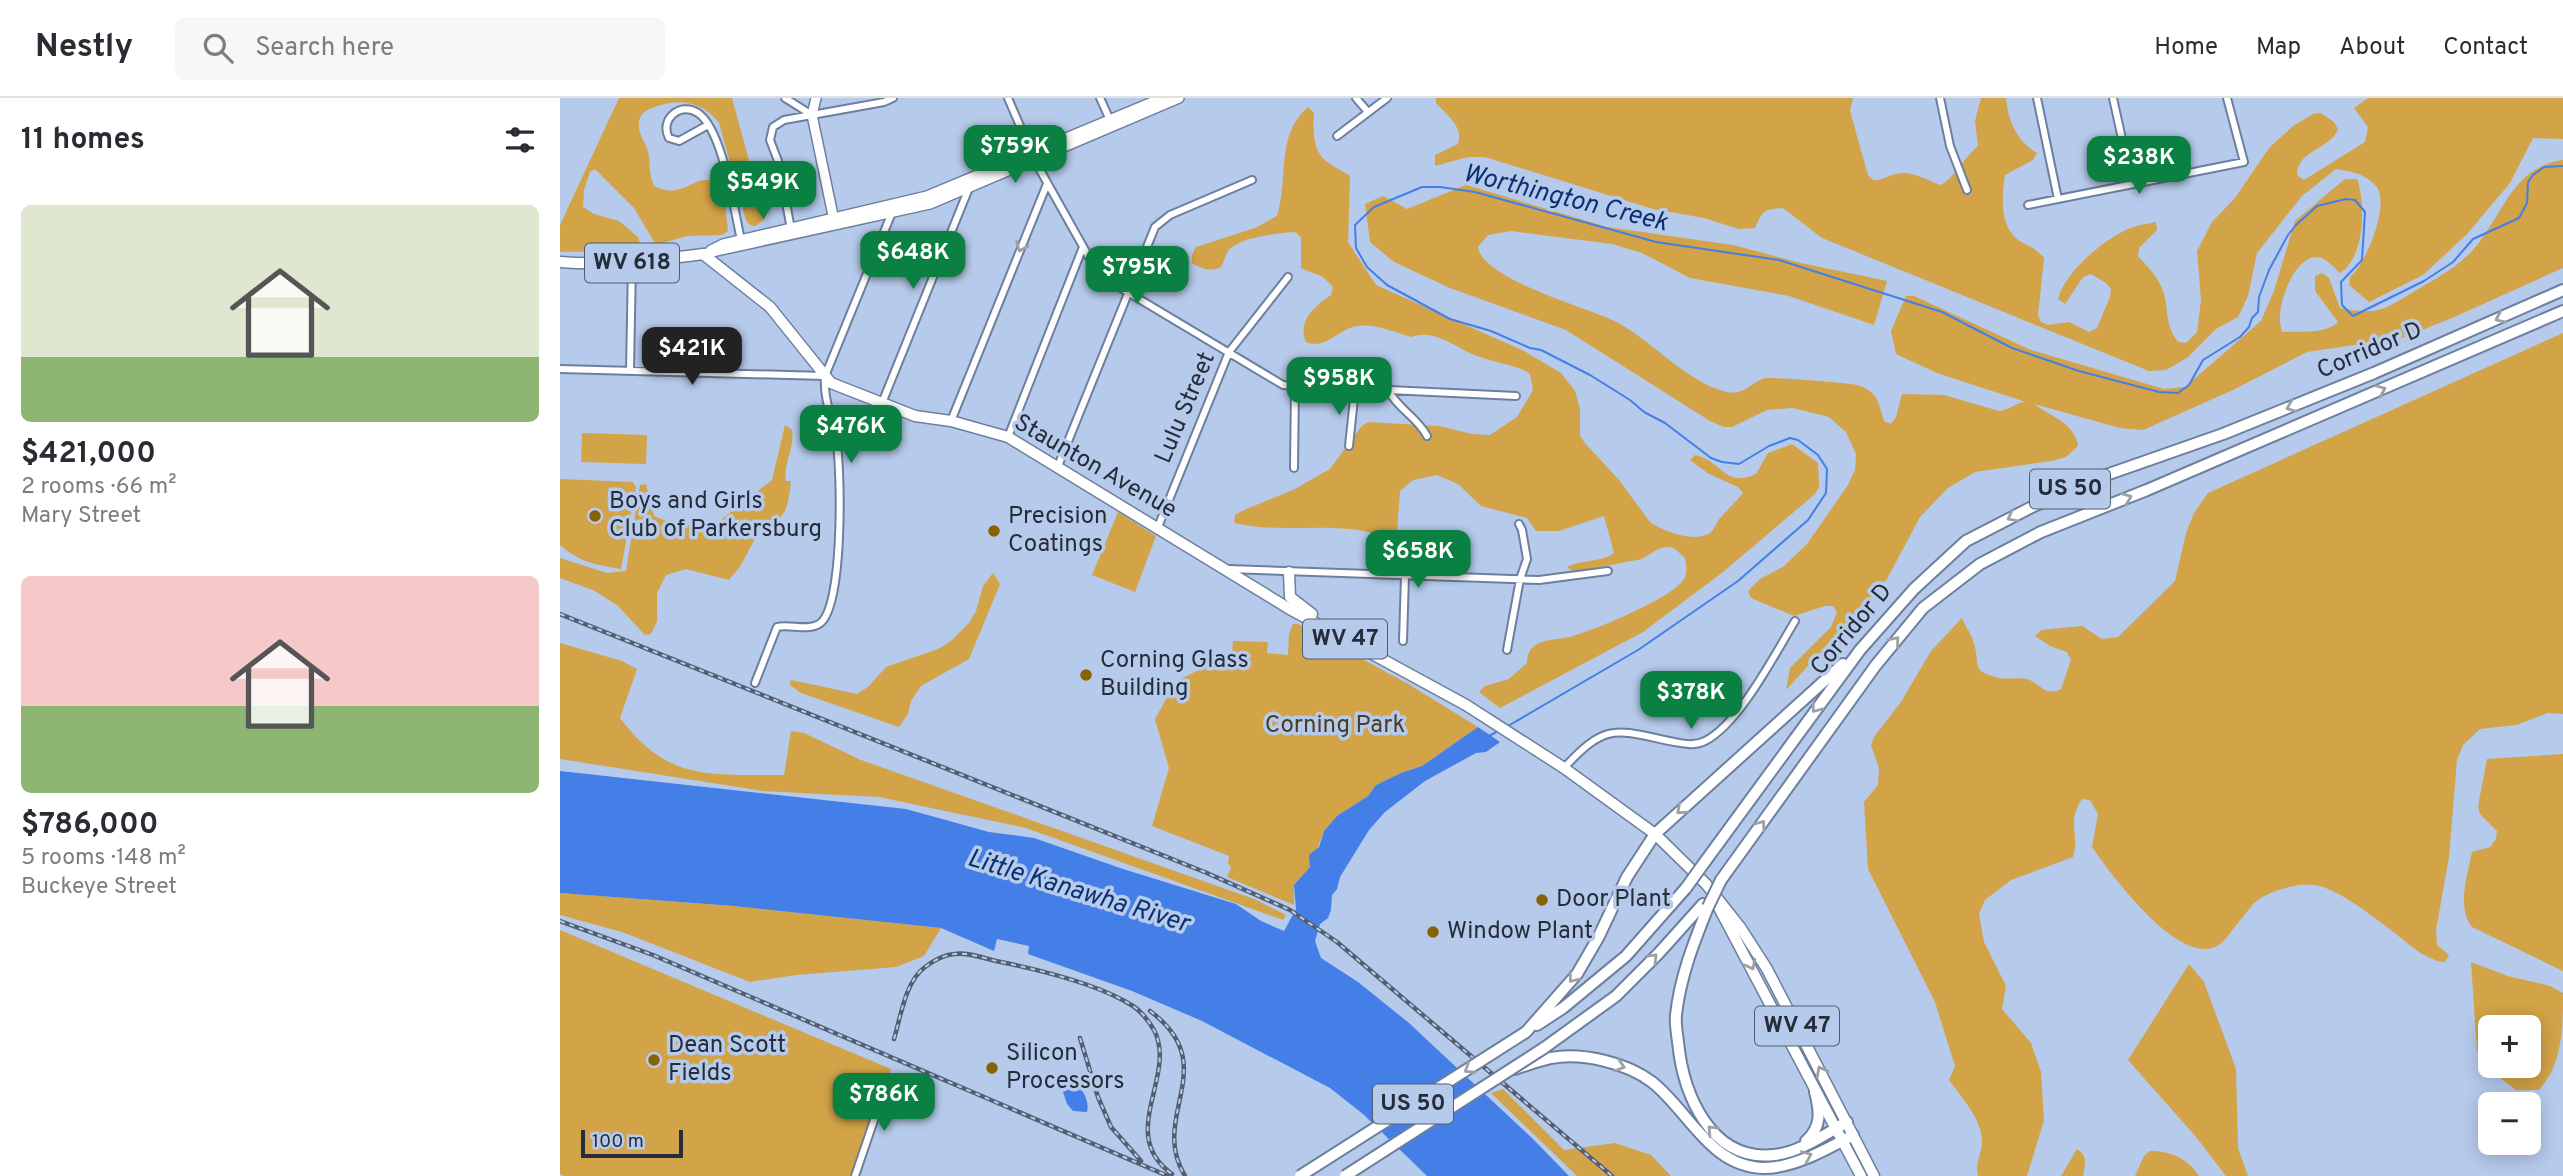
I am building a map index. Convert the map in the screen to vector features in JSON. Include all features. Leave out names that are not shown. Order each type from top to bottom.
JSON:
[{"type":"highway","name":"Corridor D","points":[[1300,1176],[1563,1008],[1626,956],[1686,888],[1860,650],[1914,589],[1966,541],[2089,481],[2223,434],[2311,399],[2563,290]]},
{"type":"highway","name":"Corridor D","points":[[1705,905],[1884,655],[1923,608],[1980,564],[2041,532],[2147,490],[2563,311]]},
{"type":"highway","points":[[1526,1032],[1577,974],[1598,938],[1627,877],[1655,834],[1860,650]]},
{"type":"highway","points":[[1705,905],[1681,984],[1675,1018],[1686,1088],[1697,1112],[1714,1134],[1732,1147],[1741,1152],[1763,1156],[1796,1149],[1847,1122]]},
{"type":"highway","name":"US 50","points":[[1345,1176],[1512,1070],[1616,996],[1705,905]]},
{"type":"highway","points":[[1512,1070],[1552,1058],[1591,1059],[1624,1065],[1653,1083],[1727,1158],[1748,1166],[1764,1168],[1787,1165],[1853,1135]]},
{"type":"highway","points":[[1796,1149],[1810,1138],[1819,1124],[1819,1106],[1815,1092]]},
{"type":"main road","points":[[816,98],[812,115],[835,223]]},
{"type":"main road","name":"WV 618","points":[[560,262],[632,263],[703,254],[930,204],[1162,98]]},
{"type":"main road","name":"WV 618","points":[[893,210],[1179,98]]},
{"type":"main road","name":"WV 618","points":[[703,254],[723,244],[835,223]]},
{"type":"main road","name":"Staunton Avenue","points":[[703,254],[770,307],[831,383],[915,416],[951,421],[1008,437],[1276,600],[1466,705],[1564,768],[1655,834],[1706,884],[1740,927],[1767,969],[1874,1176]]},
{"type":"main road","points":[[1289,572],[1288,586],[1294,602],[1338,629],[1352,642]]},
{"type":"main road","points":[[1276,600],[1288,586]]},
{"type":"main road","name":"Staunton Avenue","points":[[1706,884],[1861,1176]]},
{"type":"street","points":[[785,98],[812,115]]},
{"type":"street","points":[[791,230],[778,161],[770,140],[773,127],[784,120],[884,102],[893,98]]},
{"type":"street","points":[[1008,98],[1033,157],[1099,275],[1283,385],[1516,396]]},
{"type":"street","points":[[1100,98],[1110,120]]},
{"type":"street","points":[[1356,98],[1368,113]]},
{"type":"street","points":[[1338,136],[1387,98]]},
{"type":"street","points":[[1940,98],[1950,146],[1967,190]]},
{"type":"street","points":[[2037,98],[2058,199]]},
{"type":"street","points":[[2113,98],[2132,184]]},
{"type":"street","points":[[2028,205],[2244,162],[2227,98]]},
{"type":"street","points":[[708,125],[679,141],[669,138],[666,133],[666,127],[675,111],[686,108],[699,113],[708,125],[713,132],[723,161],[741,240]]},
{"type":"street","points":[[1058,466],[1128,291],[1152,234],[1160,222],[1170,215],[1252,180]]},
{"type":"street","points":[[951,421],[1047,184]]},
{"type":"street","points":[[882,403],[969,188]]},
{"type":"street","points":[[755,682],[777,627],[814,626],[821,624],[826,618],[838,573],[837,445],[824,392],[825,376],[893,210]]},
{"type":"street","points":[[1008,437],[1083,247]]},
{"type":"street","points":[[630,371],[632,263]]},
{"type":"street","name":"Lulu Street","points":[[1158,527],[1229,352],[1288,277]]},
{"type":"street","points":[[560,369],[825,376]]},
{"type":"street","points":[[1294,468],[1295,386]]},
{"type":"street","points":[[1349,446],[1355,389]]},
{"type":"street","points":[[1388,390],[1396,404],[1422,426],[1427,436]]},
{"type":"street","points":[[1507,650],[1520,579],[1527,559],[1519,524]]},
{"type":"street","name":"Staunton Avenue","points":[[1226,569],[1539,580],[1608,572]]},
{"type":"street","points":[[1403,641],[1405,576]]},
{"type":"street","points":[[1564,768],[1597,737],[1612,733],[1627,732],[1688,745],[1704,742],[1715,735],[1742,705],[1795,621]]},
{"type":"street","points":[[855,1176],[887,1082]]},
{"type":"green space","points":[[619,98],[732,98],[765,219],[755,226],[746,220],[719,123],[713,116],[690,103],[664,104],[647,110],[639,120],[654,186],[673,191],[699,181],[713,181],[725,205],[728,231],[722,235],[687,236],[656,245],[634,208],[595,169],[590,172],[584,190],[583,207],[594,214],[619,221],[638,237],[640,243],[615,251],[560,252],[560,225]]},
{"type":"green space","points":[[1436,98],[1853,98],[1850,111],[1868,175],[1873,180],[1907,173],[1940,185],[1949,179],[1978,146],[1975,121],[1981,98],[2006,98],[2015,130],[2024,143],[2037,153],[2033,160],[2005,175],[2003,200],[2005,218],[2011,233],[2044,258],[2038,315],[2041,322],[2048,325],[2069,322],[2089,332],[2097,328],[2111,289],[2091,274],[2083,277],[2065,304],[2058,299],[2068,278],[2086,258],[2118,234],[2156,222],[2157,230],[2139,248],[2138,256],[2160,283],[2174,336],[2178,342],[2186,343],[2197,332],[2201,300],[2197,251],[2212,222],[2235,198],[2269,148],[2293,126],[2313,114],[2321,113],[2334,122],[2338,129],[2329,141],[2302,160],[2297,175],[2304,180],[2365,142],[2368,127],[2354,108],[2368,98],[2563,98],[2563,139],[2533,138],[2510,183],[2467,234],[2423,275],[2369,302],[2349,285],[2350,277],[2363,260],[2375,233],[2381,206],[2380,194],[2367,178],[2336,169],[2302,196],[2257,253],[2248,296],[2238,317],[2216,329],[2187,358],[2166,370],[2149,371],[1822,238],[1783,208],[1765,212],[1755,228],[1739,229],[1704,218],[1653,209],[1485,157],[1468,157],[1435,166],[1435,155],[1458,144],[1459,138],[1457,127],[1436,103]]},
{"type":"green space","points":[[1308,107],[1314,113],[1316,145],[1321,156],[1350,176],[1348,242],[1376,285],[1524,351],[1561,373],[1575,391],[1580,409],[1580,435],[1584,442],[1619,480],[1650,522],[1681,535],[1706,535],[1743,493],[1738,487],[1709,474],[1690,460],[1695,455],[1711,462],[1730,476],[1746,478],[1756,474],[1768,453],[1792,444],[1818,463],[1819,487],[1815,494],[1723,572],[1643,632],[1500,708],[1479,692],[1485,686],[1509,679],[1527,663],[1530,651],[1536,645],[1598,627],[1666,595],[1684,579],[1685,558],[1674,548],[1666,547],[1642,559],[1573,572],[1567,567],[1614,553],[1604,516],[1559,531],[1536,531],[1527,518],[1481,506],[1458,484],[1437,475],[1413,480],[1400,491],[1397,532],[1380,534],[1335,528],[1263,527],[1234,523],[1235,515],[1242,511],[1295,489],[1330,469],[1361,427],[1368,422],[1439,426],[1472,434],[1490,435],[1517,417],[1533,390],[1530,374],[1524,370],[1471,354],[1430,335],[1411,337],[1364,325],[1350,328],[1320,343],[1306,342],[1306,321],[1314,309],[1331,295],[1333,287],[1323,277],[1301,268],[1301,237],[1295,232],[1241,242],[1228,251],[1221,267],[1217,269],[1206,269],[1192,263],[1196,247],[1255,228],[1277,216],[1287,144],[1298,118]]},
{"type":"green space","points":[[2563,160],[2563,268],[2402,338],[2307,352],[2235,389],[2143,430],[2120,428],[2034,404],[2067,426],[2076,438],[2078,446],[2066,457],[2051,461],[1975,472],[1948,488],[1920,517],[1887,579],[1786,690],[1790,668],[1831,627],[1837,612],[1833,606],[1825,606],[1794,616],[1751,598],[1748,591],[1760,579],[1783,567],[1807,544],[1848,485],[1855,470],[1856,454],[1846,432],[1829,417],[1793,408],[1767,410],[1732,427],[1724,427],[1710,421],[1566,330],[1450,288],[1394,262],[1370,242],[1365,204],[1383,196],[1407,209],[1466,185],[1607,227],[1733,245],[1887,281],[1874,325],[1789,296],[1690,278],[1642,253],[1612,244],[1511,231],[1488,235],[1478,247],[1496,270],[1535,290],[1610,319],[1711,387],[1733,393],[1766,378],[1857,385],[1874,395],[1884,421],[1891,424],[1896,417],[1902,394],[1944,395],[1999,411],[2026,402],[1937,373],[1896,354],[1891,331],[1906,296],[1914,296],[2031,350],[2164,389],[2185,387],[2261,321],[2274,291],[2295,221],[2345,179],[2357,179],[2360,190],[2362,216],[2359,243],[2348,265],[2340,273],[2320,257],[2309,259],[2302,264],[2291,279],[2283,298],[2280,317],[2282,332],[2319,331],[2338,322],[2315,291],[2315,276],[2322,273],[2329,278],[2340,308],[2364,311],[2387,307],[2438,278],[2472,251],[2510,195],[2531,172]]},
{"type":"green space","points":[[2563,333],[2563,714],[2548,713],[2516,725],[2480,729],[2463,745],[2457,760],[2449,857],[2436,930],[2437,945],[2449,955],[2445,962],[2422,954],[2340,895],[2326,888],[2307,884],[2282,889],[2259,899],[2220,944],[2204,949],[2187,944],[2148,916],[2101,860],[2092,847],[2098,814],[2090,800],[2082,799],[2074,821],[2073,857],[2011,880],[1985,900],[1979,914],[1984,942],[2006,986],[2002,1009],[2031,1043],[2041,1072],[2044,1120],[2027,1176],[1978,1176],[1981,1134],[1971,1110],[1949,1080],[1955,1066],[1935,1002],[1868,869],[1864,802],[1878,785],[1879,768],[1871,745],[1874,737],[1901,702],[1931,651],[1962,618],[1973,640],[1978,666],[1983,673],[2002,679],[2027,679],[2051,692],[2061,689],[2071,660],[2067,652],[2050,646],[2035,636],[2041,630],[2082,626],[2102,639],[2118,637],[2175,581],[2186,533],[2194,513],[2208,493]]},
{"type":"green space","points":[[785,425],[792,430],[792,437],[786,468],[786,481],[791,481],[784,513],[776,521],[760,529],[741,565],[729,580],[686,569],[666,575],[657,593],[657,621],[651,634],[645,635],[618,606],[595,591],[560,578],[560,558],[607,573],[626,571],[640,485],[646,484],[654,516],[679,526],[718,522],[772,480]]},
{"type":"green space","points":[[582,433],[647,435],[646,464],[581,462]]},
{"type":"green space","name":"Boys and Girls Club of Parkersburg","points":[[560,479],[633,482],[636,487],[621,569],[588,562],[560,545]]},
{"type":"green space","points":[[1118,512],[1156,536],[1135,592],[1092,575]]},
{"type":"green space","points":[[993,573],[1000,584],[969,659],[921,686],[899,727],[801,693],[790,685],[791,680],[857,694],[868,687],[886,667],[938,649],[951,641],[969,623],[976,611],[983,586]]},
{"type":"green space","name":"Corning Park","points":[[1293,624],[1298,624],[1408,684],[1478,727],[1422,766],[1376,785],[1368,796],[1337,816],[1324,831],[1310,867],[1294,885],[1294,905],[1227,877],[1231,868],[1228,863],[1229,856],[1152,826],[1169,768],[1155,719],[1176,681],[1232,654],[1233,641],[1268,642],[1267,653],[1288,655],[1289,634]]},
{"type":"green space","points":[[560,643],[622,661],[637,669],[620,718],[638,739],[674,764],[713,774],[784,775],[791,731],[804,733],[861,760],[1254,899],[1286,915],[1283,920],[1026,828],[879,797],[763,791],[560,759]]},
{"type":"green space","points":[[2563,754],[2563,971],[2472,927],[2467,919],[2464,900],[2472,852],[2490,847],[2496,839],[2497,831],[2480,814],[2478,806],[2487,759]]},
{"type":"green space","points":[[560,893],[734,906],[941,928],[924,956],[896,967],[796,975],[750,982],[622,932],[560,915]]},
{"type":"green space","name":"Dean Scott Fields","points":[[560,930],[891,1069],[857,1176],[560,1174]]},
{"type":"green space","points":[[2471,962],[2508,976],[2550,986],[2563,993],[2560,1044],[2553,1068],[2539,1090],[2516,1090],[2500,1078],[2541,1078],[2541,1015],[2478,1015],[2478,1052]]},
{"type":"green space","points":[[2189,964],[2204,982],[2236,1069],[2238,1148],[2248,1176],[2226,1176],[2197,1138],[2128,1060]]},
{"type":"green space","points":[[1503,1089],[1564,1150],[1615,1143],[1651,1155],[1671,1176],[1577,1176],[1491,1093]]},
{"type":"green space","points":[[2077,1149],[2084,1157],[2083,1176],[2061,1176]]},
{"type":"green space","points":[[2150,1151],[2165,1152],[2178,1157],[2189,1164],[2199,1176],[2135,1176],[2144,1156]]},
{"type":"water","name":"Little Kanawha River","points":[[1478,727],[1500,742],[1486,752],[1476,753],[1425,781],[1385,812],[1369,830],[1340,877],[1337,889],[1332,895],[1328,918],[1320,924],[1315,941],[1321,958],[1358,982],[1409,1023],[1569,1176],[1427,1176],[1363,1114],[1330,1088],[1202,1021],[1132,991],[1028,954],[1029,946],[997,939],[994,951],[941,928],[734,906],[560,893],[560,771],[906,809],[989,832],[1034,838],[1236,904],[1261,921],[1284,931],[1296,909],[1294,885],[1310,867],[1309,855],[1319,847],[1324,831],[1337,816],[1368,796],[1376,785],[1422,766]]},
{"type":"water","points":[[1072,1078],[1086,1098],[1087,1112],[1073,1111],[1067,1104],[1062,1089]]},
{"type":"waterway","name":"Worthington Creek","points":[[1508,726],[1638,650],[1738,581],[1808,520],[1826,493],[1827,469],[1818,455],[1798,440],[1790,438],[1769,446],[1739,464],[1711,458],[1665,423],[1590,375],[1541,350],[1450,319],[1387,285],[1367,267],[1356,248],[1355,225],[1374,207],[1422,187],[1440,187],[1475,192],[1656,242],[1779,260],[1942,312],[2012,348],[2079,371],[2159,392],[2178,393],[2189,385],[2203,360],[2240,337],[2249,327],[2258,312],[2259,297],[2269,270],[2288,235],[2317,206],[2346,199],[2355,200],[2365,212],[2362,260],[2341,282],[2342,305],[2353,316],[2424,281],[2453,262],[2473,239],[2519,218],[2527,203],[2528,182],[2533,175],[2544,167],[2563,166]]},
{"type":"waterway","name":"Worthington Creek","points":[[1489,736],[1500,730]]},
{"type":"railway","points":[[560,614],[1207,873],[1290,910],[1337,942],[1612,1176]]},
{"type":"railway","points":[[560,921],[653,955],[1168,1176]]},
{"type":"railway","points":[[894,1039],[908,990],[918,973],[950,955],[970,955],[1048,973],[1119,998],[1145,1016],[1154,1030],[1159,1048],[1159,1066],[1148,1123],[1149,1141],[1156,1158],[1172,1174]]},
{"type":"railway","points":[[1150,1011],[1171,1031],[1181,1052],[1184,1072],[1174,1133],[1176,1154],[1185,1176]]},
{"type":"railway","points":[[1080,1038],[1098,1097],[1111,1127],[1141,1161]]},
{"type":"place","name":"Boys and Girls Club of Parkersburg","points":[[595,516]]},
{"type":"place","name":"Precision Coatings","points":[[994,531]]},
{"type":"place","name":"Corning Glass Building","points":[[1086,675]]},
{"type":"place","name":"Door Plant","points":[[1542,900]]},
{"type":"place","name":"Window Plant","points":[[1433,932]]},
{"type":"place","name":"Dean Scott Fields","points":[[654,1060]]},
{"type":"place","name":"Silicon Processors","points":[[992,1068]]}]
